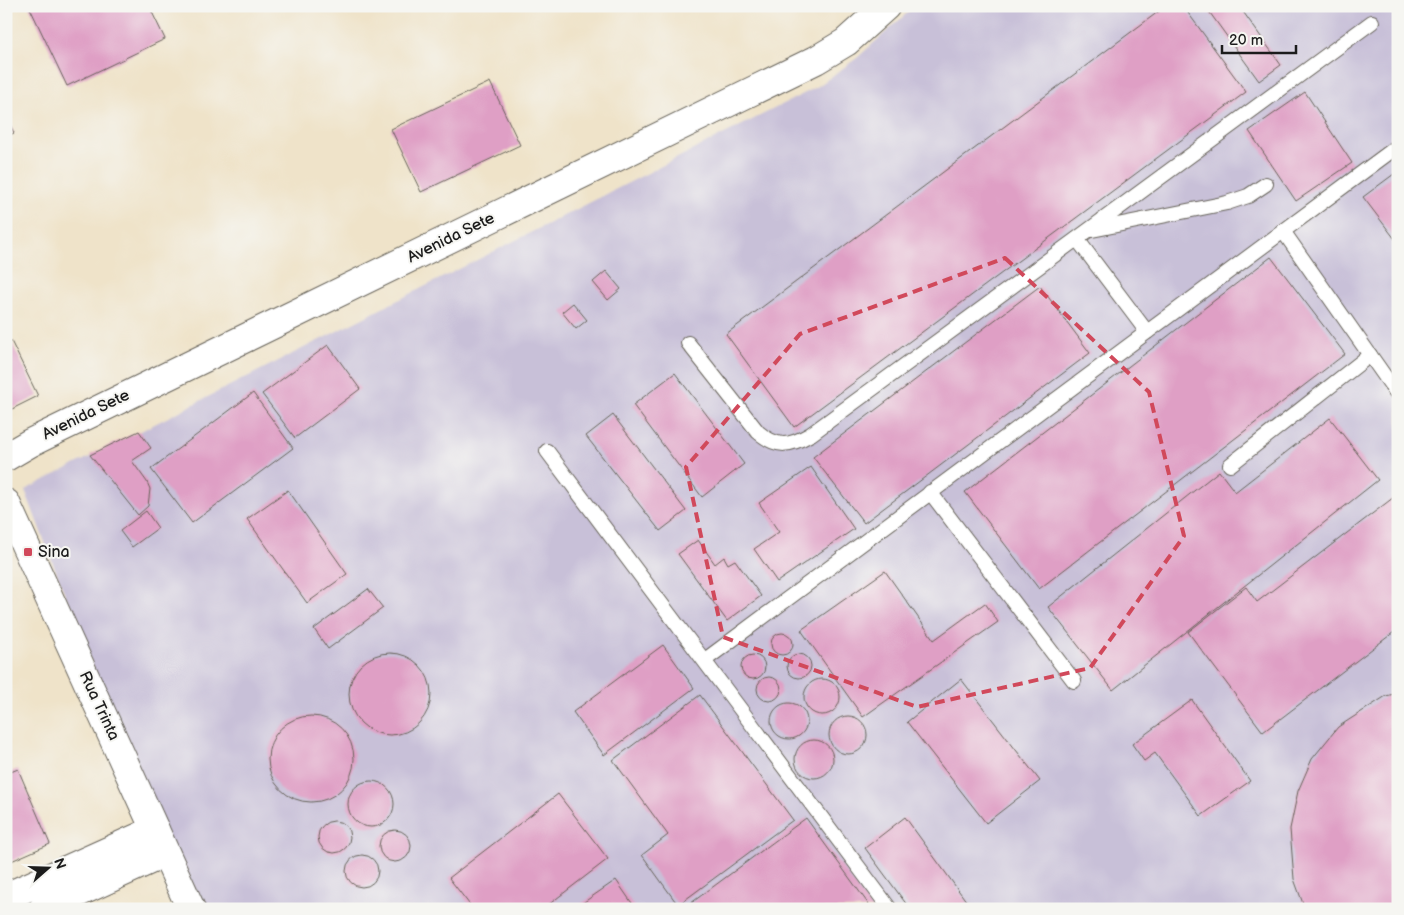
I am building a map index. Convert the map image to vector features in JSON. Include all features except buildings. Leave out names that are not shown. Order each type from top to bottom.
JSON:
[{"type":"street","name":"Avenida Sete","points":[[6,457],[30,443],[231,343],[816,60],[846,42],[886,6]]},
{"type":"street","name":"Rua Trinta","points":[[6,503],[191,909]]},
{"type":"street","points":[[6,897],[160,842]]},
{"type":"street","points":[[43,909],[160,842]]},
{"type":"lane","points":[[688,343],[758,432],[769,441],[784,444],[795,443],[811,434],[1372,22]]},
{"type":"lane","points":[[704,660],[1398,146]]},
{"type":"lane","points":[[1082,235],[1227,203],[1248,196],[1266,184]]},
{"type":"lane","points":[[1284,231],[1398,395]]},
{"type":"lane","points":[[1082,235],[1147,332]]},
{"type":"lane","points":[[1230,465],[1370,356]]},
{"type":"lane","points":[[547,451],[890,909]]},
{"type":"lane","points":[[930,492],[1074,681]]},
{"type":"highlighted area","points":[[1005,258],[1149,392],[1184,536],[1090,668],[917,707],[723,637],[686,467],[800,334]]},
{"type":"shaded area","points":[[915,6],[1398,6],[1398,909],[190,909],[155,830],[25,490],[817,87],[857,58]]},
{"type":"place","name":"Sina","points":[[28,552]]}]
